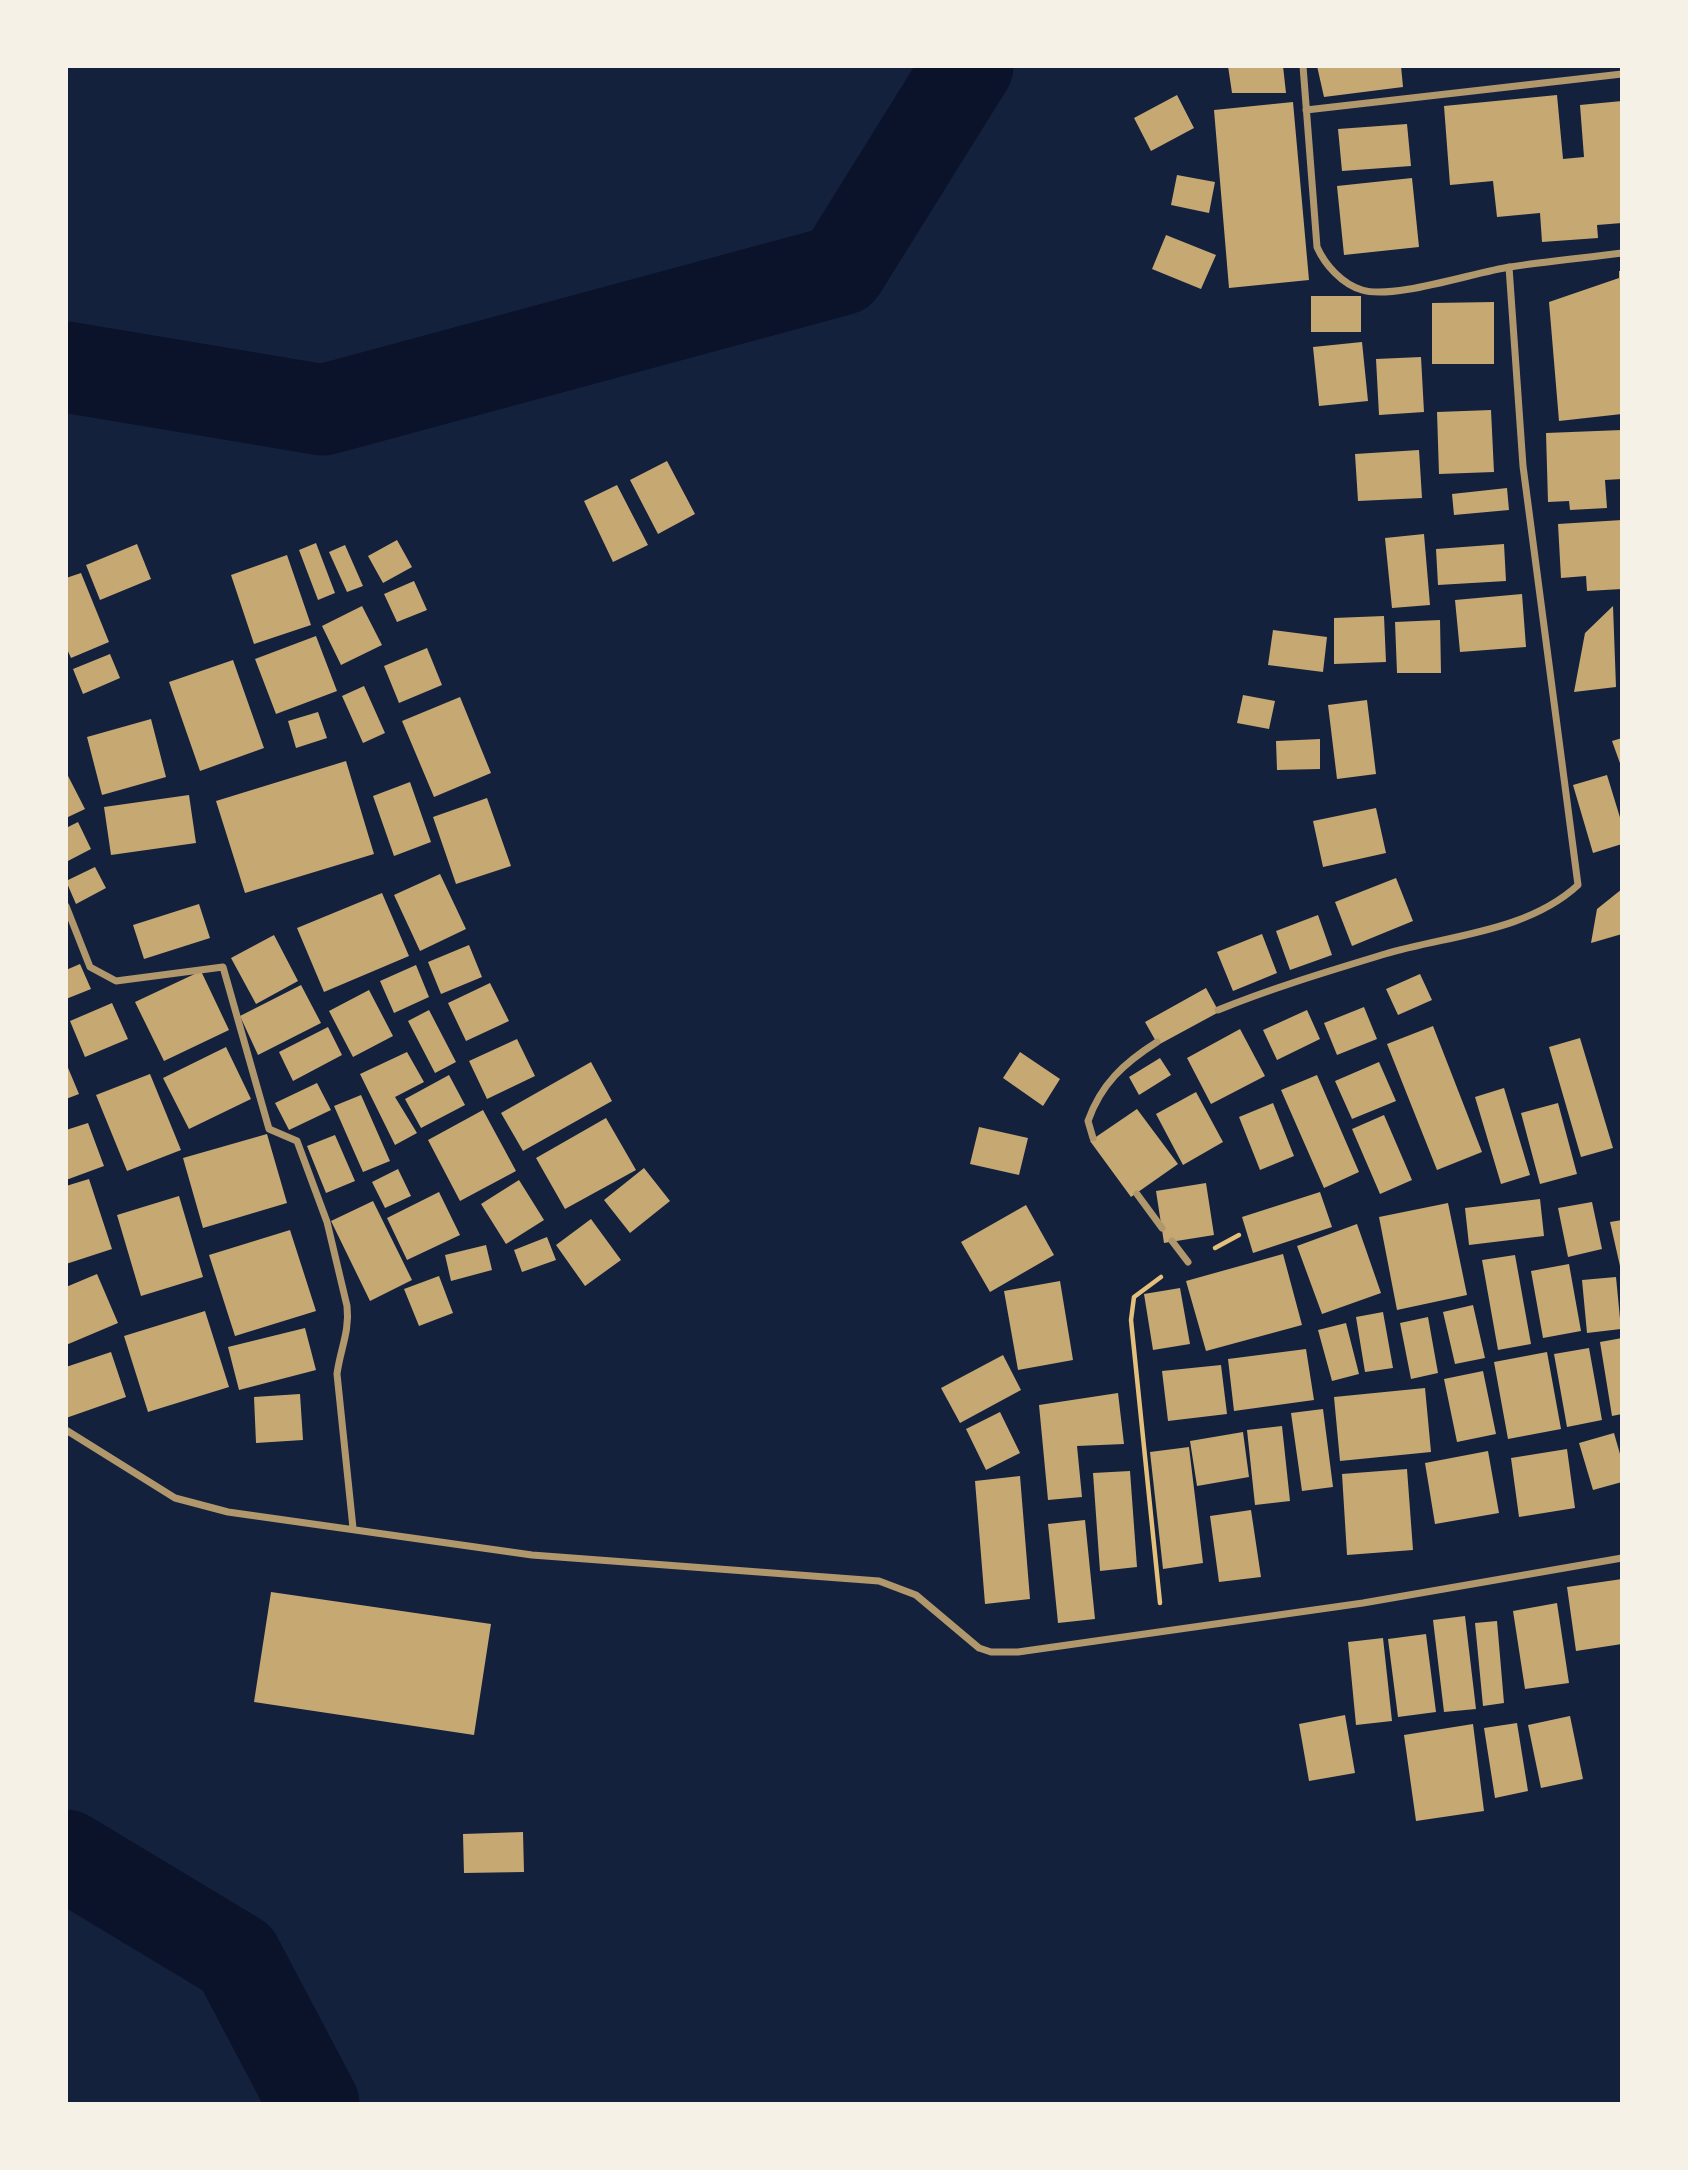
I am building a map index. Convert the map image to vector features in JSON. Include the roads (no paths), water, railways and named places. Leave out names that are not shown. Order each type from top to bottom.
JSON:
[{"type":"street","points":[[1303,66],[1317,247],[1323,261],[1341,278],[1363,291],[1395,290],[1509,267],[1622,253]]},
{"type":"street","points":[[1306,110],[1622,74]]},
{"type":"street","points":[[1218,1010],[1385,954],[1515,921],[1552,907],[1577,885],[1577,865],[1523,466],[1509,267]]},
{"type":"street","points":[[66,906],[90,967],[116,981],[223,967],[269,1129],[297,1141],[312,1174],[347,1306],[349,1328],[340,1354],[337,1374],[353,1528]]},
{"type":"street","points":[[1093,1138],[1088,1121],[1108,1081],[1129,1060],[1157,1042]]},
{"type":"street","points":[[1137,1194],[1162,1228]]},
{"type":"street","points":[[1172,1241],[1188,1262]]},
{"type":"street","points":[[66,1430],[175,1498],[228,1512],[533,1555],[879,1581],[916,1595],[979,1648],[992,1652],[1018,1652],[1363,1603],[1622,1558]]},
{"type":"waterway","points":[[66,367],[323,410],[841,270],[968,66]]},
{"type":"waterway","points":[[66,1855],[237,1958],[314,2104]]}]
